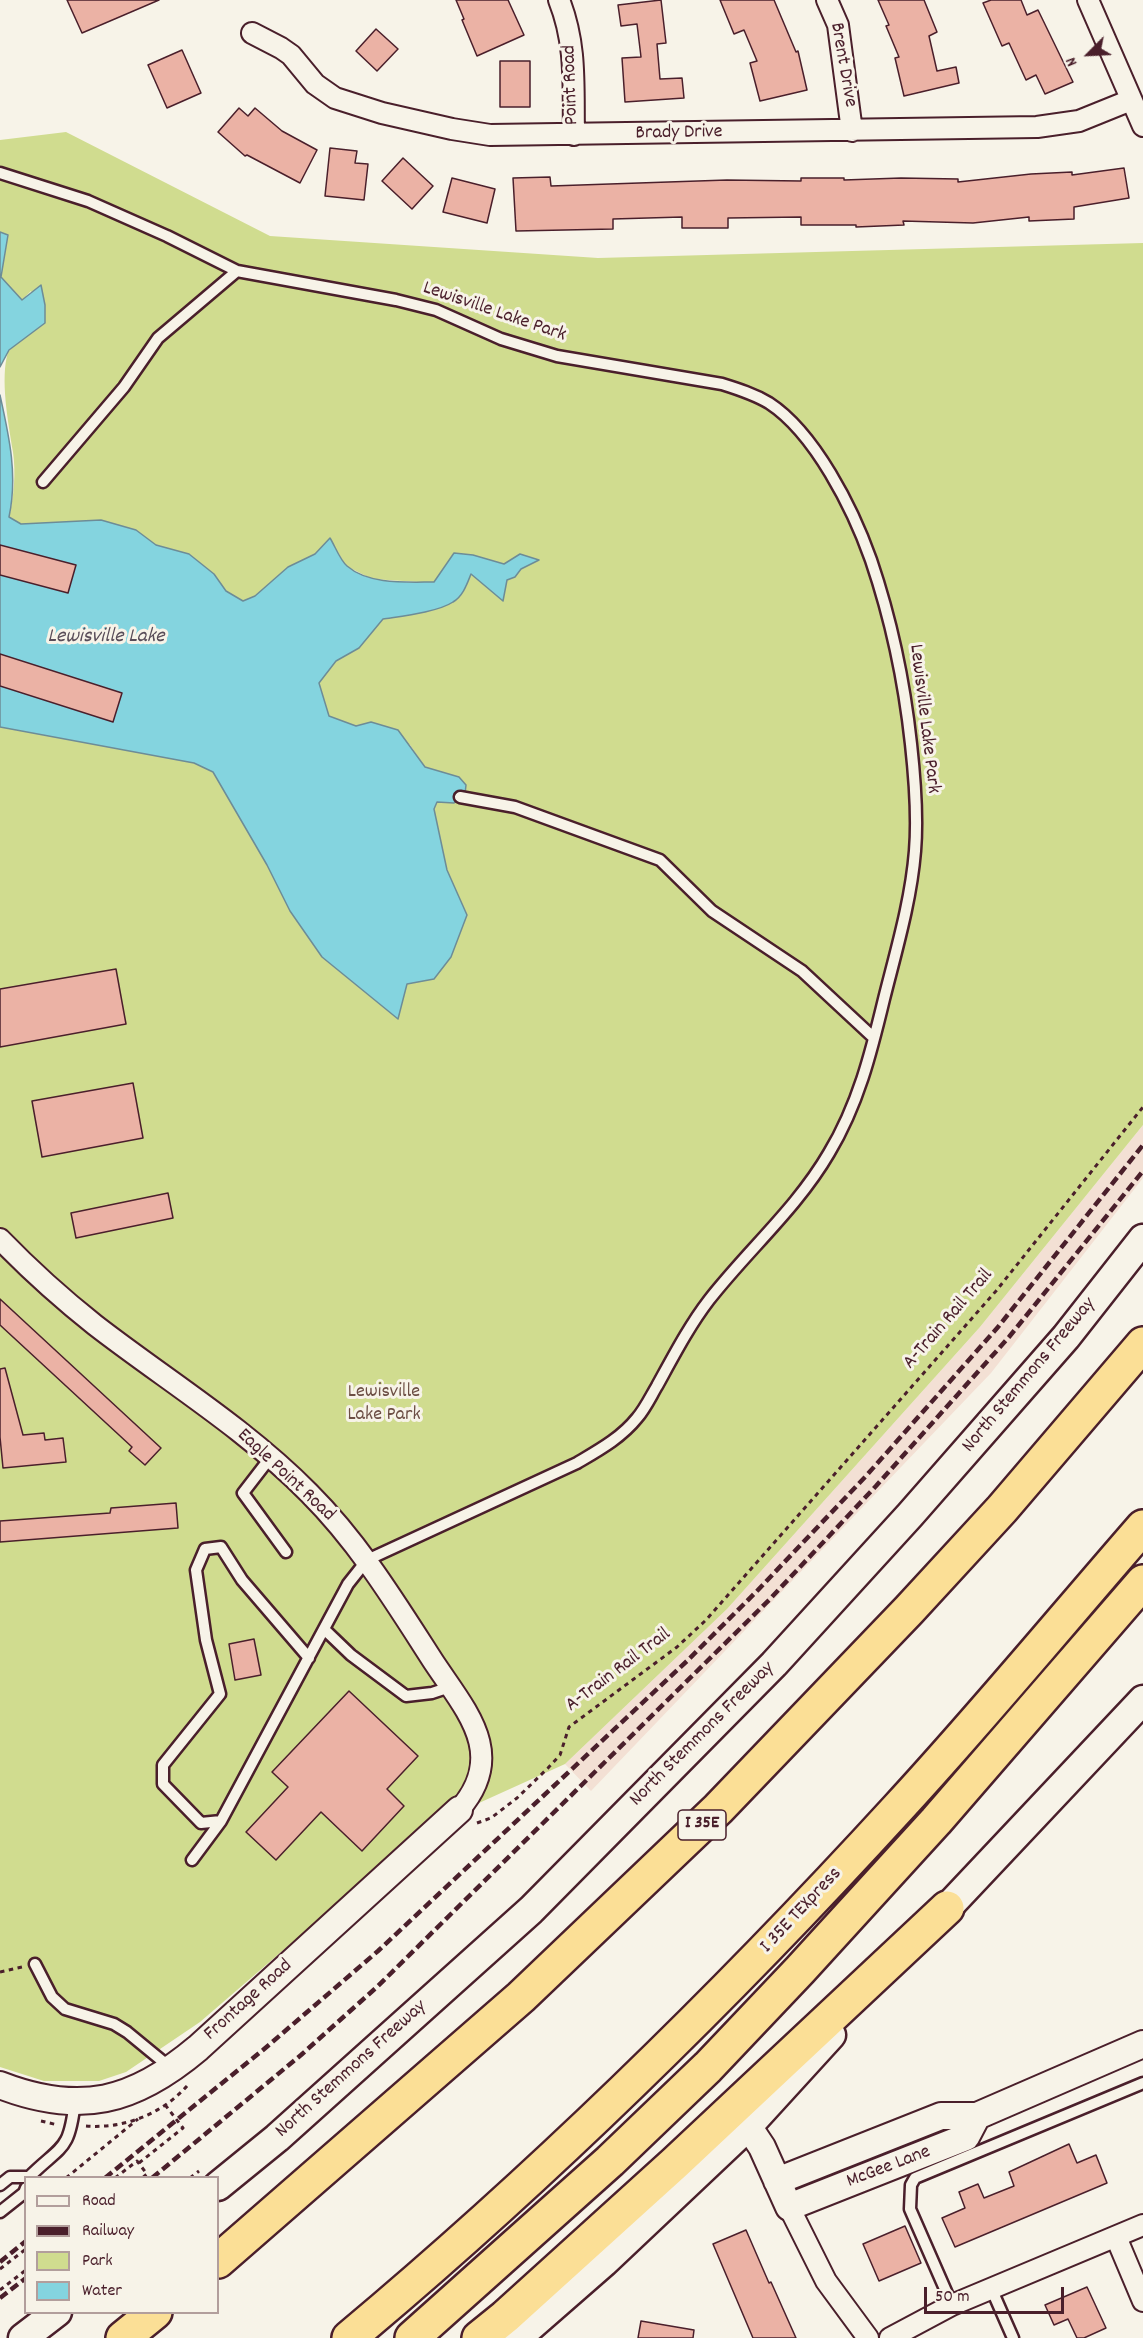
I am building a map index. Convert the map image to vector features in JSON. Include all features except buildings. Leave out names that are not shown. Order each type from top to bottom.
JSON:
[{"type":"highway","name":"I 35E","points":[[219,2260],[521,1997],[718,1809],[885,1635],[994,1517],[1143,1344]]},
{"type":"highway","name":"I 35E TEXpress","points":[[349,2338],[590,2124],[783,1932],[901,1805],[1143,1527]]},
{"type":"highway","points":[[412,2338],[610,2161],[708,2067],[808,1962],[936,1821],[1143,1582]]},
{"type":"highway","points":[[479,2338],[505,2318],[667,2171],[947,1908]]},
{"type":"highway","points":[[123,2338],[154,2314]]},
{"type":"main road","name":"North Stemmons Freeway","points":[[219,2185],[277,2138],[531,1910],[774,1664],[910,1515],[1066,1337],[1143,1239]]},
{"type":"main road","points":[[517,2338],[604,2262],[748,2126],[947,1908],[1143,1700]]},
{"type":"main road","points":[[23,2338],[56,2314]]},
{"type":"street","name":"Point Road","points":[[559,0],[568,24],[573,54],[574,135]]},
{"type":"street","name":"Brent Drive","points":[[827,0],[838,25],[852,131]]},
{"type":"street","points":[[1088,0],[1143,126]]},
{"type":"street","name":"Brady Drive","points":[[252,33],[291,55],[320,88],[347,104],[481,134],[507,136],[1019,128],[1066,124],[1131,100]]},
{"type":"street","name":"Eagle Point Road","points":[[0,1239],[87,1319],[222,1419],[270,1458],[309,1493],[367,1560],[450,1687],[480,1744],[483,1759],[464,1818]]},
{"type":"street","name":"Frontage Road","points":[[0,2085],[38,2097],[73,2113],[105,2098],[181,2076],[198,2048],[464,1818]]},
{"type":"street","name":"McGee Lane","points":[[777,2181],[941,2116],[977,2116],[1143,2044]]},
{"type":"street","name":"McGee Lane","points":[[789,2207],[966,2137],[977,2116]]},
{"type":"street","points":[[748,2126],[762,2147],[826,2281],[868,2338]]},
{"type":"street","points":[[890,2338],[952,2305],[1143,2225]]},
{"type":"street","points":[[1116,2237],[1143,2301]]},
{"type":"lane","name":"Lewisville Lake Park","points":[[0,173],[88,201],[167,236],[237,271],[396,300],[464,321],[501,339],[557,356],[722,384],[748,392],[769,404],[788,418],[831,474],[865,543],[892,625],[907,709],[915,784],[915,851],[910,888],[874,1038],[856,1101],[828,1155],[792,1205],[708,1302],[692,1325],[640,1416],[604,1447],[577,1463],[367,1560],[348,1584],[221,1821],[192,1860]]},
{"type":"lane","points":[[42,482],[124,387],[158,338],[237,271]]},
{"type":"lane","points":[[460,797],[515,807],[660,860],[712,911],[802,971],[874,1038]]},
{"type":"lane","points":[[270,1458],[243,1493],[286,1552]]},
{"type":"lane","points":[[221,1821],[201,1823],[163,1784],[163,1765],[220,1694],[207,1641],[196,1570],[205,1549],[221,1547],[242,1580],[309,1658]]},
{"type":"lane","points":[[325,1630],[351,1654],[406,1696],[432,1693],[450,1687]]},
{"type":"lane","points":[[35,1964],[52,1997],[65,2009],[114,2024],[181,2076]]},
{"type":"lane","points":[[952,2305],[910,2209],[911,2185],[915,2178],[1143,2083]]},
{"type":"lane","points":[[29,2176],[64,2145],[73,2113]]},
{"type":"lane","points":[[0,2185],[10,2177],[24,2177]]},
{"type":"lane","points":[[0,2212],[24,2193]]},
{"type":"lane","points":[[991,2288],[1013,2338]]},
{"type":"path","name":"A-Train Rail Trail","points":[[464,1818],[491,1818],[517,1798],[560,1755],[569,1727],[677,1647],[706,1620],[996,1291],[1143,1107]]},
{"type":"path","points":[[0,1972],[35,1964]]},
{"type":"path","points":[[33,2118],[54,2125],[73,2113],[106,2126],[140,2118],[166,2106],[181,2076]]},
{"type":"path","points":[[118,2176],[137,2161],[139,2163],[183,2128],[166,2106]]},
{"type":"path","points":[[68,2176],[140,2118]]},
{"type":"path","points":[[139,2163],[147,2174],[144,2176]]},
{"type":"path","points":[[0,2269],[24,2251]]},
{"type":"path","points":[[0,2290],[24,2272]]},
{"type":"shaded area","points":[[1143,1125],[1143,1178],[991,1373],[591,1791],[565,1764],[727,1609],[980,1327]]},
{"type":"green space","name":"Lewisville Lake Park","points":[[66,132],[270,236],[598,258],[1143,243],[1143,1125],[980,1327],[727,1609],[565,1764],[426,1827],[200,2022],[126,2072],[99,2081],[44,2081],[0,2067],[0,727],[194,763],[213,772],[267,865],[290,911],[322,957],[398,1019],[407,984],[467,916],[447,870],[434,809],[437,802],[454,803],[465,794],[459,777],[425,767],[410,745],[371,722],[356,726],[329,716],[319,683],[336,661],[359,648],[383,619],[427,611],[466,587],[471,574],[504,579],[516,575],[521,569],[520,554],[504,564],[473,555],[434,583],[372,579],[346,566],[330,539],[315,554],[288,567],[255,596],[243,601],[226,591],[214,574],[189,554],[156,545],[136,530],[21,524],[9,517],[14,468],[6,400],[5,375],[8,352],[45,323],[31,291],[22,300],[1,277],[8,235],[0,232],[0,140]]},
{"type":"water","points":[[0,232],[8,235],[1,277],[22,300],[41,285],[45,305],[45,323],[9,350],[0,367]]},
{"type":"water","name":"Lewisville Lake","points":[[0,395],[12,471],[13,486],[9,517],[21,524],[101,520],[136,530],[156,545],[189,554],[214,574],[226,591],[243,601],[255,596],[288,567],[315,554],[330,538],[347,566],[366,577],[389,581],[434,582],[454,553],[473,555],[504,564],[520,554],[539,560],[521,569],[515,577],[507,580],[503,601],[471,574],[464,590],[453,602],[420,613],[383,619],[359,648],[336,661],[319,683],[329,716],[356,726],[371,722],[398,730],[425,767],[459,777],[466,785],[465,794],[454,803],[437,802],[434,809],[447,870],[467,915],[451,957],[434,979],[407,984],[398,1019],[322,957],[290,911],[267,865],[213,772],[194,763],[0,727]]},
{"type":"railway","points":[[107,2176],[263,2050],[378,1951],[687,1661],[866,1476],[998,1327],[1143,1145]]},
{"type":"railway","points":[[154,2176],[301,2055],[378,1986],[769,1600],[876,1486],[1009,1337],[1143,1171]]},
{"type":"railway","points":[[0,2262],[24,2243]]},
{"type":"railway","points":[[0,2298],[24,2280]]}]
